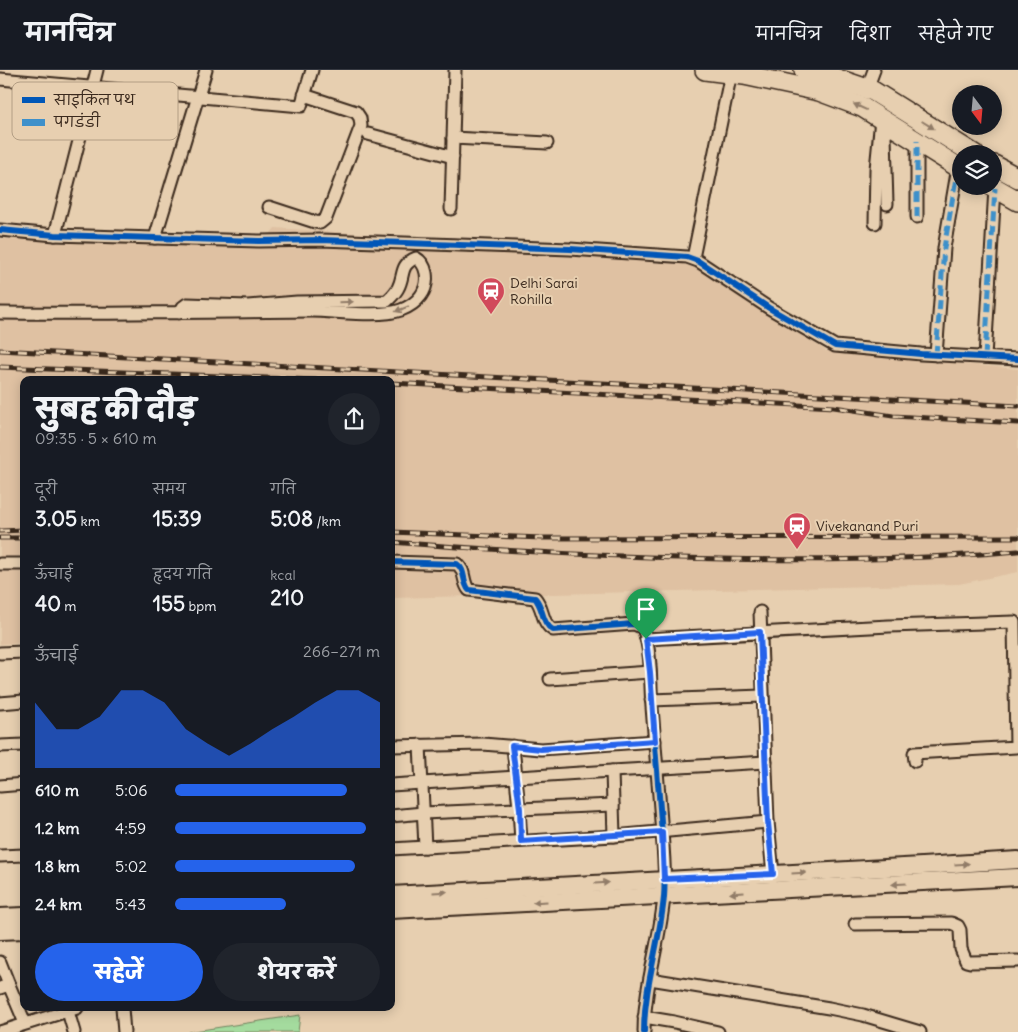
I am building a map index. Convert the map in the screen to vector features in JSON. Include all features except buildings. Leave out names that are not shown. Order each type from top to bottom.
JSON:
[{"type":"main road","points":[[705,70],[731,73],[819,91],[862,107],[952,163]]},
{"type":"main road","points":[[804,70],[820,73],[867,89],[959,145]]},
{"type":"main road","points":[[1002,169],[1018,178]]},
{"type":"main road","points":[[1002,191],[1018,200]]},
{"type":"street","points":[[155,238],[206,70]]},
{"type":"street","points":[[178,95],[301,106],[312,70]]},
{"type":"street","points":[[451,209],[455,70]]},
{"type":"street","points":[[867,89],[874,70]]},
{"type":"street","points":[[693,258],[731,73]]},
{"type":"street","points":[[0,80],[27,82]]},
{"type":"street","points":[[269,207],[315,222],[324,221],[361,126],[360,118],[356,112],[304,95]]},
{"type":"street","points":[[883,120],[887,204]]},
{"type":"street","points":[[875,223],[876,169],[883,120]]},
{"type":"street","points":[[368,134],[453,157]]},
{"type":"street","points":[[453,138],[547,143]]},
{"type":"street","points":[[55,235],[79,140]]},
{"type":"street","points":[[917,141],[917,217]]},
{"type":"street","points":[[936,355],[944,248],[955,195]]},
{"type":"street","points":[[986,357],[994,195]]},
{"type":"street","points":[[0,230],[55,235],[258,241],[321,240],[570,249],[693,258],[769,308],[834,346],[936,355],[1018,359]]},
{"type":"street","points":[[0,313],[179,313],[312,311],[390,313],[402,310],[420,300],[426,284],[426,272],[420,260],[416,258],[407,262],[404,266],[398,288],[387,301],[297,302],[248,306],[187,304],[179,313]]},
{"type":"street","points":[[395,562],[457,564],[462,570],[466,587],[469,590],[536,598],[540,603],[546,623],[552,630],[634,624],[643,628],[650,672],[662,832],[664,887],[658,944],[644,1018],[644,1032]]},
{"type":"street","points":[[0,564],[20,564]]},
{"type":"street","points":[[760,612],[768,822],[773,874]]},
{"type":"street","points":[[646,639],[760,632],[1014,622],[1016,747],[914,753],[915,762]]},
{"type":"street","points":[[0,653],[20,652]]},
{"type":"street","points":[[550,679],[650,672]]},
{"type":"street","points":[[652,700],[762,696]]},
{"type":"street","points":[[0,702],[20,701]]},
{"type":"street","points":[[395,746],[483,744],[557,748],[655,741]]},
{"type":"street","points":[[0,746],[20,745]]},
{"type":"street","points":[[420,745],[425,847]]},
{"type":"street","points":[[512,746],[520,809],[521,841]]},
{"type":"street","points":[[395,785],[766,762]]},
{"type":"street","points":[[612,771],[614,836]]},
{"type":"street","points":[[0,786],[20,784]]},
{"type":"street","points":[[395,816],[613,805]]},
{"type":"street","points":[[395,849],[614,836],[768,822]]},
{"type":"street","points":[[0,856],[20,855]]},
{"type":"street","points":[[395,910],[664,887],[773,874],[1018,860]]},
{"type":"street","points":[[395,895],[1018,877]]},
{"type":"street","points":[[0,917],[20,916]]},
{"type":"street","points":[[855,924],[951,923],[958,926],[960,930],[961,949],[966,961],[1018,961]]},
{"type":"street","points":[[0,931],[20,930]]},
{"type":"street","points":[[0,962],[4,986],[35,1032]]},
{"type":"street","points":[[650,979],[830,1008],[863,1015],[920,1032]]},
{"type":"street","points":[[0,1032],[62,1011]]},
{"type":"street","points":[[71,1011],[74,1032]]},
{"type":"street","points":[[122,1011],[124,1032]]},
{"type":"street","points":[[644,1018],[674,1022],[718,1032]]},
{"type":"shaded area","points":[[275,228],[633,251],[717,273],[826,351],[1018,369],[1018,572],[959,584],[395,598],[395,376],[20,376],[20,643],[0,644],[0,239],[260,246]]},
{"type":"green space","points":[[300,1015],[298,1032],[188,1032]]},
{"type":"railway","points":[[0,350],[1018,406]]},
{"type":"railway","points":[[0,367],[219,376]]},
{"type":"railway","points":[[395,383],[834,407],[893,416],[1018,423]]},
{"type":"railway","points":[[0,531],[20,530]]},
{"type":"railway","points":[[395,532],[543,538],[1018,537]]},
{"type":"railway","points":[[0,538],[20,538]]},
{"type":"railway","points":[[395,542],[516,551],[760,560],[908,558],[1018,551]]},
{"type":"marked path","points":[[917,141],[917,217]]},
{"type":"marked path","points":[[936,355],[944,248],[953,195]]},
{"type":"marked path","points":[[985,357],[995,195]]},
{"type":"cycle path","points":[[0,230],[55,235],[259,241],[321,240],[570,249],[687,257],[698,261],[769,308],[835,346],[921,354],[1018,359]]},
{"type":"cycle path","points":[[395,562],[457,564],[462,569],[465,583],[469,590],[535,598],[546,623],[553,630],[634,624],[643,628],[649,657],[665,878],[662,914],[649,981],[644,1032]]},
{"type":"place","name":"Delhi Sarai Rohilla","points":[[491,315]]},
{"type":"place","name":"Vivekanand Puri","points":[[797,550]]},
{"type":"route","points":[[760,632],[768,822],[773,874],[664,879],[662,832],[521,841],[520,809],[512,746],[541,749],[655,741],[646,639],[760,632]]}]
